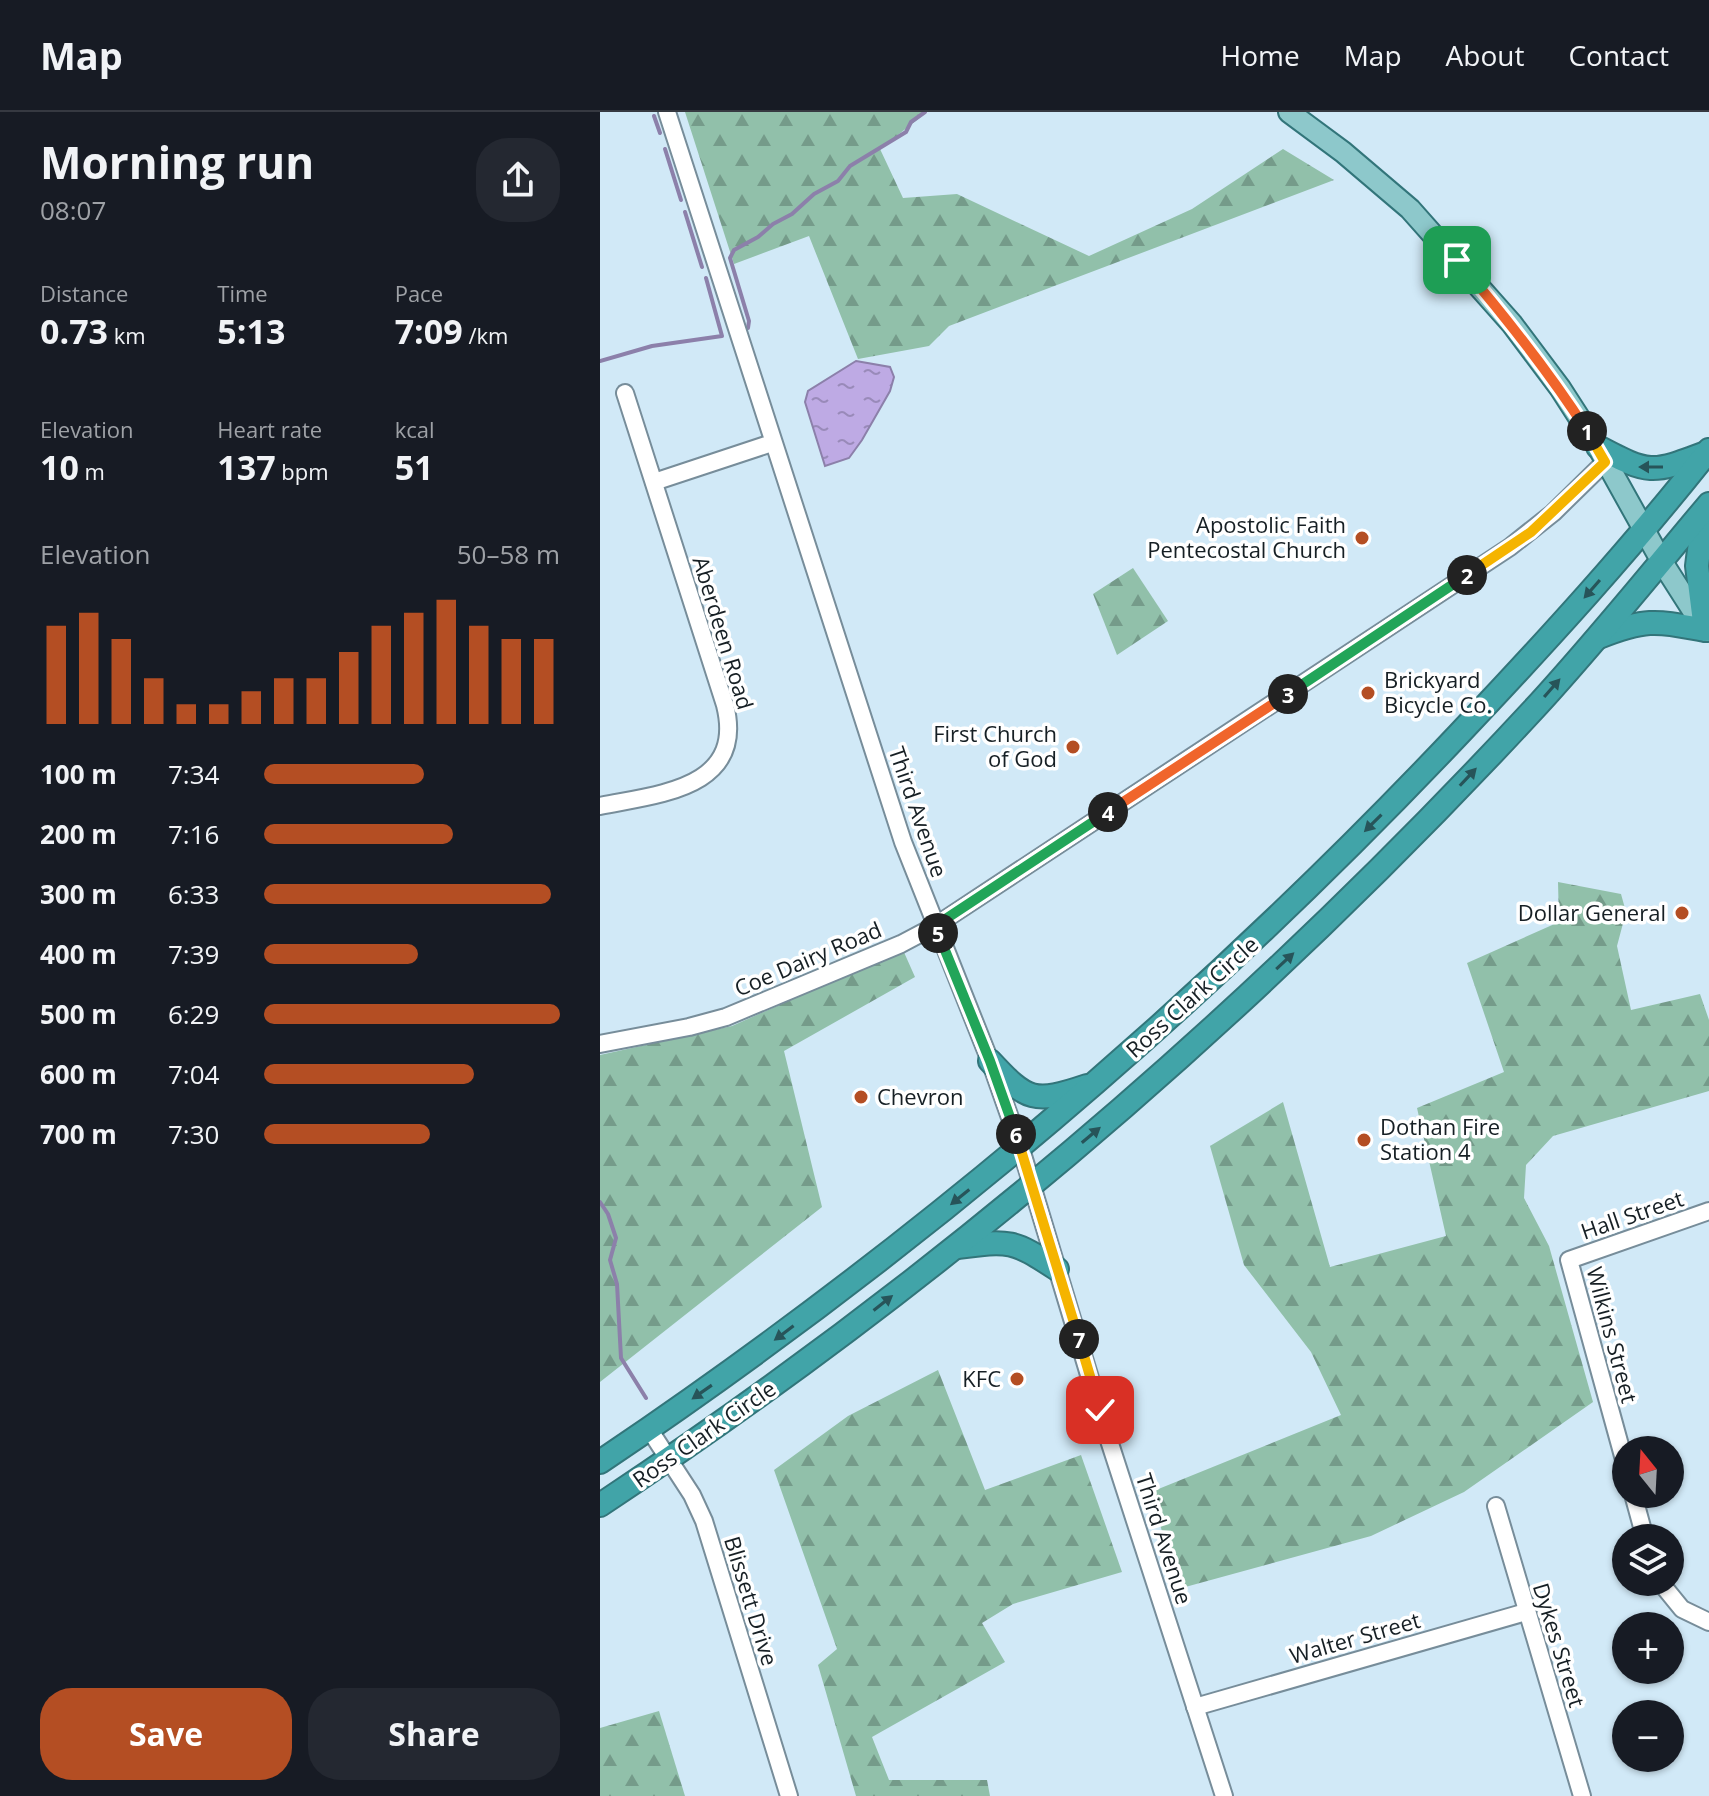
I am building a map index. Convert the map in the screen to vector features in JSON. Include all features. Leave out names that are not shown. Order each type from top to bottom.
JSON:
[{"type":"highway","points":[[1601,455],[1653,470],[1673,466],[1708,451]]},
{"type":"highway","name":"Ross Clark Circle","points":[[600,1462],[835,1295],[1021,1149],[1096,1084],[1299,898],[1471,721],[1644,530],[1708,451]]},
{"type":"highway","points":[[1596,638],[1630,624],[1651,621],[1707,633],[1697,566],[1707,507]]},
{"type":"highway","name":"Ross Clark Circle","points":[[600,1505],[853,1328],[1032,1185],[1232,1011],[1323,925],[1532,711],[1707,507]]},
{"type":"highway","points":[[1299,898],[1323,925]]},
{"type":"highway","points":[[990,1061],[1016,1089],[1036,1097],[1061,1095],[1096,1084]]},
{"type":"highway","points":[[956,1247],[1009,1242],[1057,1269]]},
{"type":"main road","points":[[1289,112],[1343,152],[1430,229],[1512,324],[1560,388],[1707,633]]},
{"type":"street","name":"Third Avenue","points":[[667,112],[898,827],[990,1061],[1021,1149],[1105,1428],[1224,1796]]},
{"type":"street","name":"Aberdeen Road","points":[[600,806],[676,790],[696,782],[719,760],[729,727],[725,705],[625,393]]},
{"type":"street","points":[[654,482],[772,443]]},
{"type":"street","name":"Coe Dairy Road","points":[[600,1044],[726,1017],[901,944],[935,926],[1510,547],[1553,513],[1601,455]]},
{"type":"street","name":"Hall Street","points":[[1569,1260],[1709,1211]]},
{"type":"street","name":"Wilkins Street","points":[[1569,1260],[1617,1436]]},
{"type":"street","name":"Blissett Drive","points":[[649,1429],[692,1495],[704,1521],[789,1796]]},
{"type":"street","name":"Dykes Street","points":[[1496,1506],[1582,1796]]},
{"type":"street","points":[[1671,1596],[1682,1609],[1709,1622]]},
{"type":"street","name":"Walter Street","points":[[1195,1707],[1526,1612]]},
{"type":"green space","points":[[685,112],[927,112],[880,149],[903,198],[957,194],[1089,256],[1192,209],[1283,149],[1334,180],[949,326],[929,346],[858,359],[809,236],[734,264]]},
{"type":"green space","points":[[1133,568],[1168,621],[1117,655],[1093,594]]},
{"type":"green space","points":[[1558,882],[1621,894],[1626,912],[1617,946],[1631,1010],[1700,994],[1709,1020],[1709,1091],[1553,1136],[1526,1165],[1524,1198],[1549,1246],[1593,1402],[1464,1492],[1371,1536],[1178,1589],[1151,1492],[1341,1415],[1311,1352],[1244,1265],[1210,1146],[1283,1102],[1330,1267],[1446,1236],[1417,1108],[1504,1072],[1467,963],[1559,922]]},
{"type":"green space","points":[[903,950],[915,977],[784,1051],[822,1207],[600,1382],[600,1055],[732,1026]]},
{"type":"green space","points":[[938,1370],[985,1490],[1081,1455],[1122,1572],[1013,1604],[982,1623],[1005,1662],[872,1737],[889,1780],[987,1780],[990,1796],[856,1796],[818,1665],[837,1649],[774,1470],[848,1416]]},
{"type":"green space","points":[[659,1711],[685,1796],[600,1796],[600,1728]]},
{"type":"water","points":[[856,361],[890,367],[894,377],[890,391],[849,458],[825,466],[805,402],[808,391]]},
{"type":"waterway","points":[[748,328],[749,321],[730,258],[734,250],[758,237],[792,214],[814,194],[838,181],[850,166],[906,132],[911,122],[925,112]]},
{"type":"waterway","points":[[654,116],[660,133]]},
{"type":"waterway","points":[[665,149],[681,200]]},
{"type":"waterway","points":[[685,212],[702,267]]},
{"type":"waterway","points":[[600,361],[652,346],[722,336],[706,278]]},
{"type":"waterway","points":[[600,1202],[608,1214],[616,1238],[610,1260],[617,1284],[621,1358],[646,1398]]},
{"type":"place","name":"Apostolic Faith Pentecostal Church","points":[[1362,538]]},
{"type":"place","name":"Brickyard Bicycle Co.","points":[[1368,693]]},
{"type":"place","name":"First Church of God","points":[[1073,747]]},
{"type":"place","name":"Dollar General","points":[[1682,913]]},
{"type":"place","name":"Chevron","points":[[861,1097]]},
{"type":"place","name":"Dothan Fire Station 4","points":[[1364,1140]]},
{"type":"place","name":"KFC","points":[[1017,1379]]},
{"type":"route","points":[[1100,1410],[1021,1149],[990,1061],[935,926],[1510,547],[1553,513],[1605,462],[1560,388],[1512,324],[1457,260]]}]
